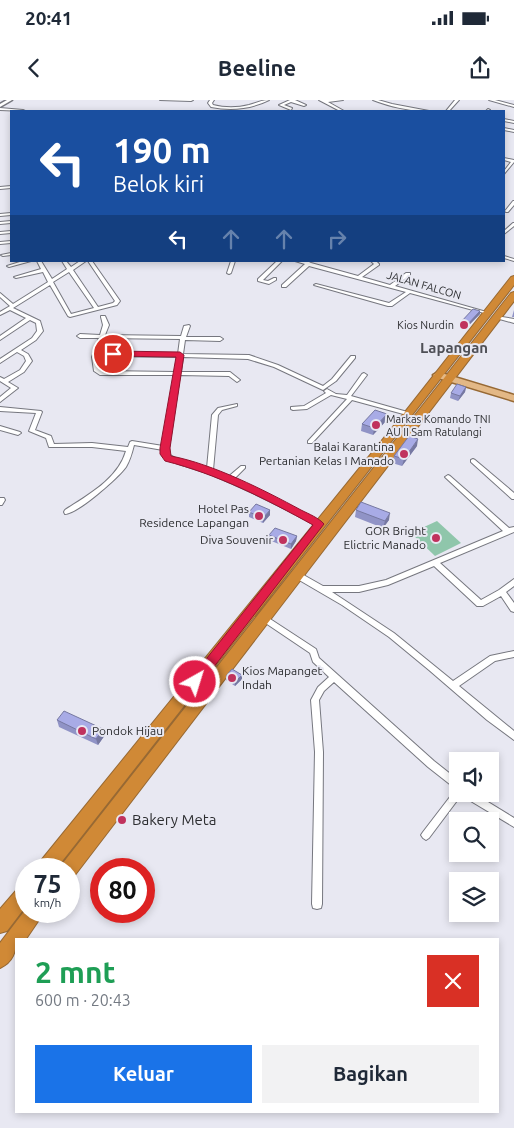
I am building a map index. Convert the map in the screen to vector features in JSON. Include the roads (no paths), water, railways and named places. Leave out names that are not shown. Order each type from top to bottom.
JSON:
[{"type":"highway","points":[[78,858],[297,575],[514,279]]},
{"type":"highway","points":[[54,858],[319,524],[387,450],[408,414],[498,316],[514,294]]},
{"type":"highway","points":[[230,638],[243,645]]},
{"type":"highway","points":[[0,924],[15,906]]},
{"type":"highway","points":[[15,938],[27,923]]},
{"type":"highway","points":[[0,958],[15,938]]},
{"type":"main road","points":[[0,107],[10,100]]},
{"type":"main road","points":[[444,377],[514,398]]},
{"type":"street","points":[[162,100],[191,100]]},
{"type":"street","points":[[212,100],[210,104],[212,106],[234,109],[248,107],[267,100]]},
{"type":"street","points":[[291,109],[281,105],[292,100],[304,105]]},
{"type":"street","points":[[322,101],[342,100]]},
{"type":"street","points":[[375,100],[399,107],[420,110]]},
{"type":"street","points":[[448,110],[457,100]]},
{"type":"street","points":[[492,100],[514,106]]},
{"type":"street","points":[[322,101],[340,110]]},
{"type":"street","points":[[0,107],[17,110]]},
{"type":"street","points":[[392,110],[399,107]]},
{"type":"street","points":[[505,172],[514,161]]},
{"type":"street","points":[[514,202],[505,210],[514,213]]},
{"type":"street","points":[[3,255],[10,254]]},
{"type":"street","points":[[9,266],[24,262]]},
{"type":"street","points":[[40,262],[68,316],[115,304],[118,301],[91,262]]},
{"type":"street","points":[[65,262],[97,309]]},
{"type":"street","points":[[0,314],[83,262]]},
{"type":"street","points":[[229,272],[233,262]]},
{"type":"street","points":[[274,279],[270,283],[260,280],[279,262]]},
{"type":"street","points":[[360,277],[377,264],[374,262]]},
{"type":"street","points":[[284,286],[309,263]]},
{"type":"street","name":"JALAN FALCON","points":[[309,263],[488,313]]},
{"type":"street","points":[[16,277],[45,270]]},
{"type":"street","points":[[392,286],[408,274]]},
{"type":"street","points":[[316,285],[390,305],[409,292]]},
{"type":"street","points":[[0,294],[12,307],[38,322],[40,331],[34,339],[0,360]]},
{"type":"street","points":[[498,316],[514,321]]},
{"type":"street","points":[[102,317],[106,325],[96,354],[95,366],[100,373],[230,374],[237,380]]},
{"type":"street","points":[[0,338],[29,318]]},
{"type":"street","points":[[187,326],[180,355],[165,454],[168,458],[210,471],[282,504],[319,524]]},
{"type":"street","points":[[80,336],[220,339]]},
{"type":"street","points":[[3,380],[22,371],[29,361],[26,355],[17,350]]},
{"type":"street","points":[[96,354],[248,357],[276,366],[340,397],[408,414]]},
{"type":"street","points":[[323,388],[331,383],[353,356]]},
{"type":"street","points":[[310,442],[350,398],[364,375]]},
{"type":"street","points":[[0,405],[0,400],[15,388],[3,380]]},
{"type":"street","points":[[293,408],[305,408],[330,393]]},
{"type":"street","points":[[210,471],[215,415],[220,409],[235,405]]},
{"type":"street","points":[[0,409],[39,412],[32,431],[49,437],[51,446],[92,445],[130,449]]},
{"type":"street","points":[[0,428],[18,433]]},
{"type":"street","points":[[67,512],[94,493],[120,470],[126,461],[132,443],[165,448]]},
{"type":"street","points":[[473,462],[514,497]]},
{"type":"street","points":[[229,480],[243,467]]},
{"type":"street","points":[[323,589],[371,587],[435,563],[511,530],[448,477]]},
{"type":"street","points":[[435,563],[480,604],[502,592],[514,582]]},
{"type":"street","points":[[297,575],[323,589],[389,634],[490,719],[514,736]]},
{"type":"street","points":[[502,592],[514,609]]},
{"type":"street","points":[[264,618],[313,651],[315,659],[449,778]]},
{"type":"street","points":[[453,686],[493,658],[514,654]]},
{"type":"street","points":[[317,904],[319,752],[315,700],[321,690],[335,676]]},
{"type":"street","points":[[426,836],[451,802]]},
{"type":"street","points":[[480,802],[514,823]]},
{"type":"place","name":"Kios Nurdin","points":[[464,325]]},
{"type":"place","name":"Markas Komando TNI AU II Sam Ratulangi","points":[[376,425]]},
{"type":"place","name":"Balai Karantina Pertanian Kelas I Manado","points":[[404,454]]},
{"type":"place","name":"Hotel Pas Residence Lapangan","points":[[259,516]]},
{"type":"place","name":"GOR Bright Elictric Manado","points":[[436,538]]},
{"type":"place","name":"Diva Souvenir","points":[[283,540]]},
{"type":"place","name":"Kios Mapanget Indah","points":[[232,678]]},
{"type":"place","name":"Pondok Hijau","points":[[82,731]]},
{"type":"place","name":"Bakery Meta","points":[[122,820]]},
{"type":"district","name":"Lapangan","points":[[454,348]]}]
